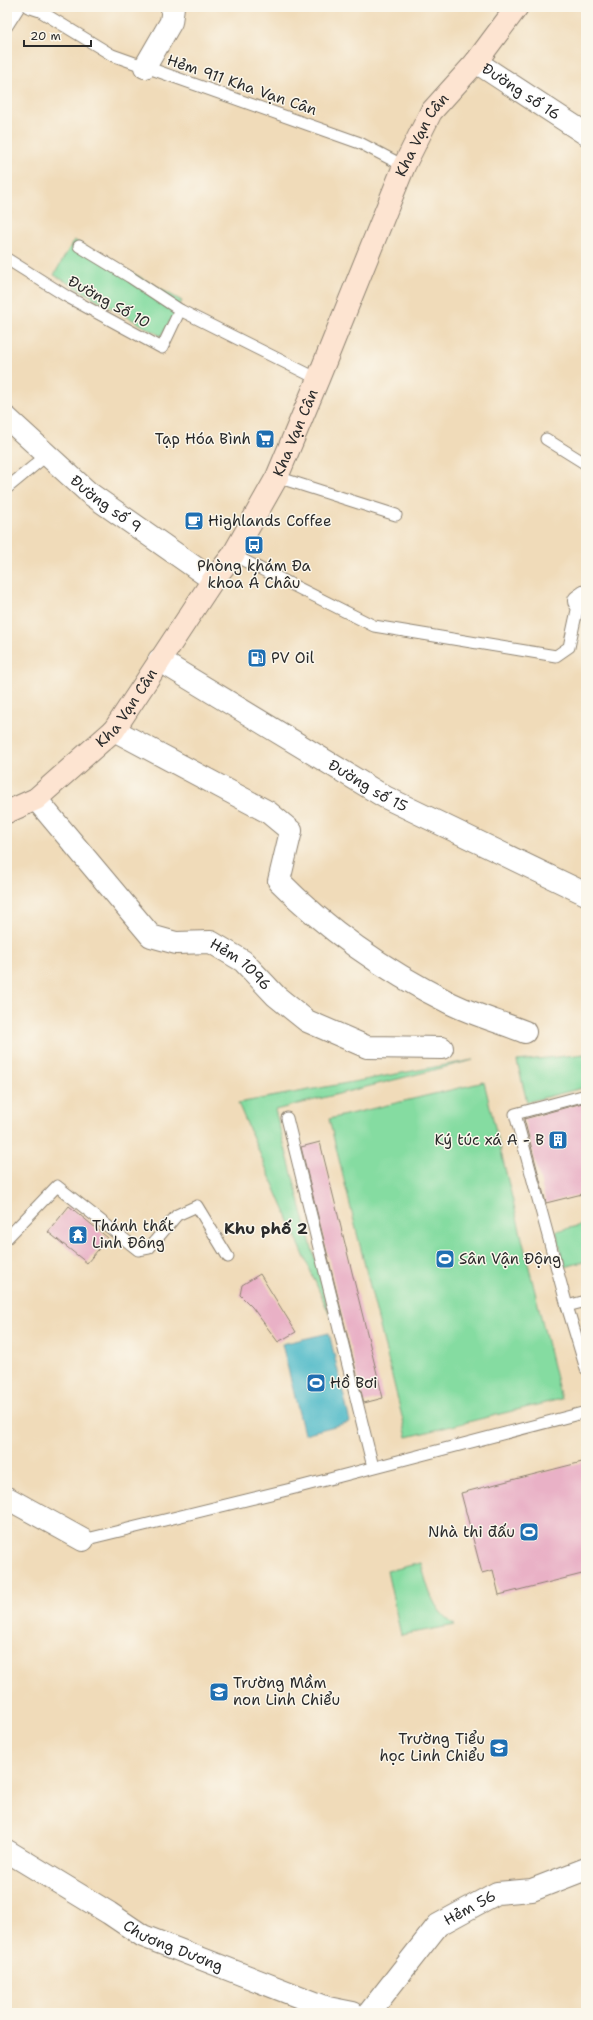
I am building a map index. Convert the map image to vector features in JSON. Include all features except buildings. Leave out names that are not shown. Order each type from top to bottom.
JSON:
[{"type":"main road","name":"Kha Vạn Cân","points":[[7,812],[36,799],[114,730],[213,580],[233,555],[277,477],[404,166],[431,112],[476,62],[517,7]]},
{"type":"street","points":[[145,67],[171,22],[173,7]]},
{"type":"street","name":"Đường số 16","points":[[476,62],[586,134]]},
{"type":"street","name":"Đường số 9","points":[[7,418],[89,492],[213,580]]},
{"type":"street","name":"Đường số 15","points":[[159,660],[385,797],[586,894]]},
{"type":"street","points":[[114,730],[268,812],[291,831],[279,881],[303,906],[344,937],[406,979],[452,1004],[525,1032]]},
{"type":"street","name":"Hẻm 1096","points":[[36,799],[151,936],[176,943],[211,942],[243,961],[276,996],[307,1021],[366,1048],[442,1048]]},
{"type":"street","points":[[7,1498],[83,1540]]},
{"type":"street","name":"Chương Dương","points":[[7,1851],[109,1913],[143,1936],[328,2010],[353,2013]]},
{"type":"street","name":"Hẻm 56","points":[[369,2013],[438,1925],[497,1893],[532,1890],[586,1868]]},
{"type":"lane","points":[[7,26],[20,7]]},
{"type":"lane","name":"Hẻm 911 Kha Vạn Cân","points":[[28,7],[40,11],[112,55],[360,143],[404,166]]},
{"type":"lane","name":"Đường Số 10","points":[[79,246],[130,276],[180,310],[318,379]]},
{"type":"lane","name":"Đường Số 10","points":[[7,259],[66,296],[162,348],[180,310]]},
{"type":"lane","points":[[546,439],[586,464]]},
{"type":"lane","points":[[7,488],[47,455]]},
{"type":"lane","points":[[277,477],[396,515]]},
{"type":"lane","points":[[233,555],[374,626],[556,656],[569,647],[582,598]]},
{"type":"lane","points":[[586,1095],[515,1114],[567,1306],[586,1369]]},
{"type":"lane","points":[[287,1118],[374,1467]]},
{"type":"lane","points":[[7,1238],[57,1186],[138,1250],[149,1248],[177,1215],[197,1206],[228,1257]]},
{"type":"lane","points":[[567,1306],[586,1301]]},
{"type":"lane","points":[[83,1540],[586,1412]]},
{"type":"green space","points":[[74,240],[182,301],[161,336],[54,275]]},
{"type":"green space","points":[[586,1054],[586,1087],[527,1102],[517,1061]]},
{"type":"green space","points":[[473,1060],[275,1110],[330,1316],[238,1103]]},
{"type":"green space","name":"Sân Vận Động","points":[[484,1082],[561,1399],[407,1437],[329,1119]]},
{"type":"green space","points":[[586,1224],[586,1261],[565,1267],[556,1231]]},
{"type":"green space","points":[[421,1563],[432,1598],[441,1612],[455,1625],[401,1635],[387,1571]]},
{"type":"water","name":"Hồ Bơi","points":[[329,1333],[350,1422],[304,1434],[282,1344]]},
{"type":"place","name":"Tạp Hóa Bình","points":[[265,439]]},
{"type":"place","name":"Highlands Coffee","points":[[194,521]]},
{"type":"place","name":"Phòng khám Đa khoa Á Châu","points":[[254,545]]},
{"type":"place","name":"PV Oil","points":[[257,658]]},
{"type":"place","name":"Ký túc xá A - B","points":[[558,1140]]},
{"type":"place","name":"Thánh thất Linh Đông","points":[[78,1235]]},
{"type":"place","name":"Sân Vận Động","points":[[445,1259]]},
{"type":"place","name":"Hồ Bơi","points":[[316,1383]]},
{"type":"place","name":"Nhà thi đấu","points":[[529,1532]]},
{"type":"place","name":"Trường Mầm non Linh Chiểu","points":[[219,1692]]},
{"type":"place","name":"Trường Tiểu học Linh Chiểu","points":[[499,1748]]},
{"type":"district","name":"Khu phố 2","points":[[266,1228]]}]
